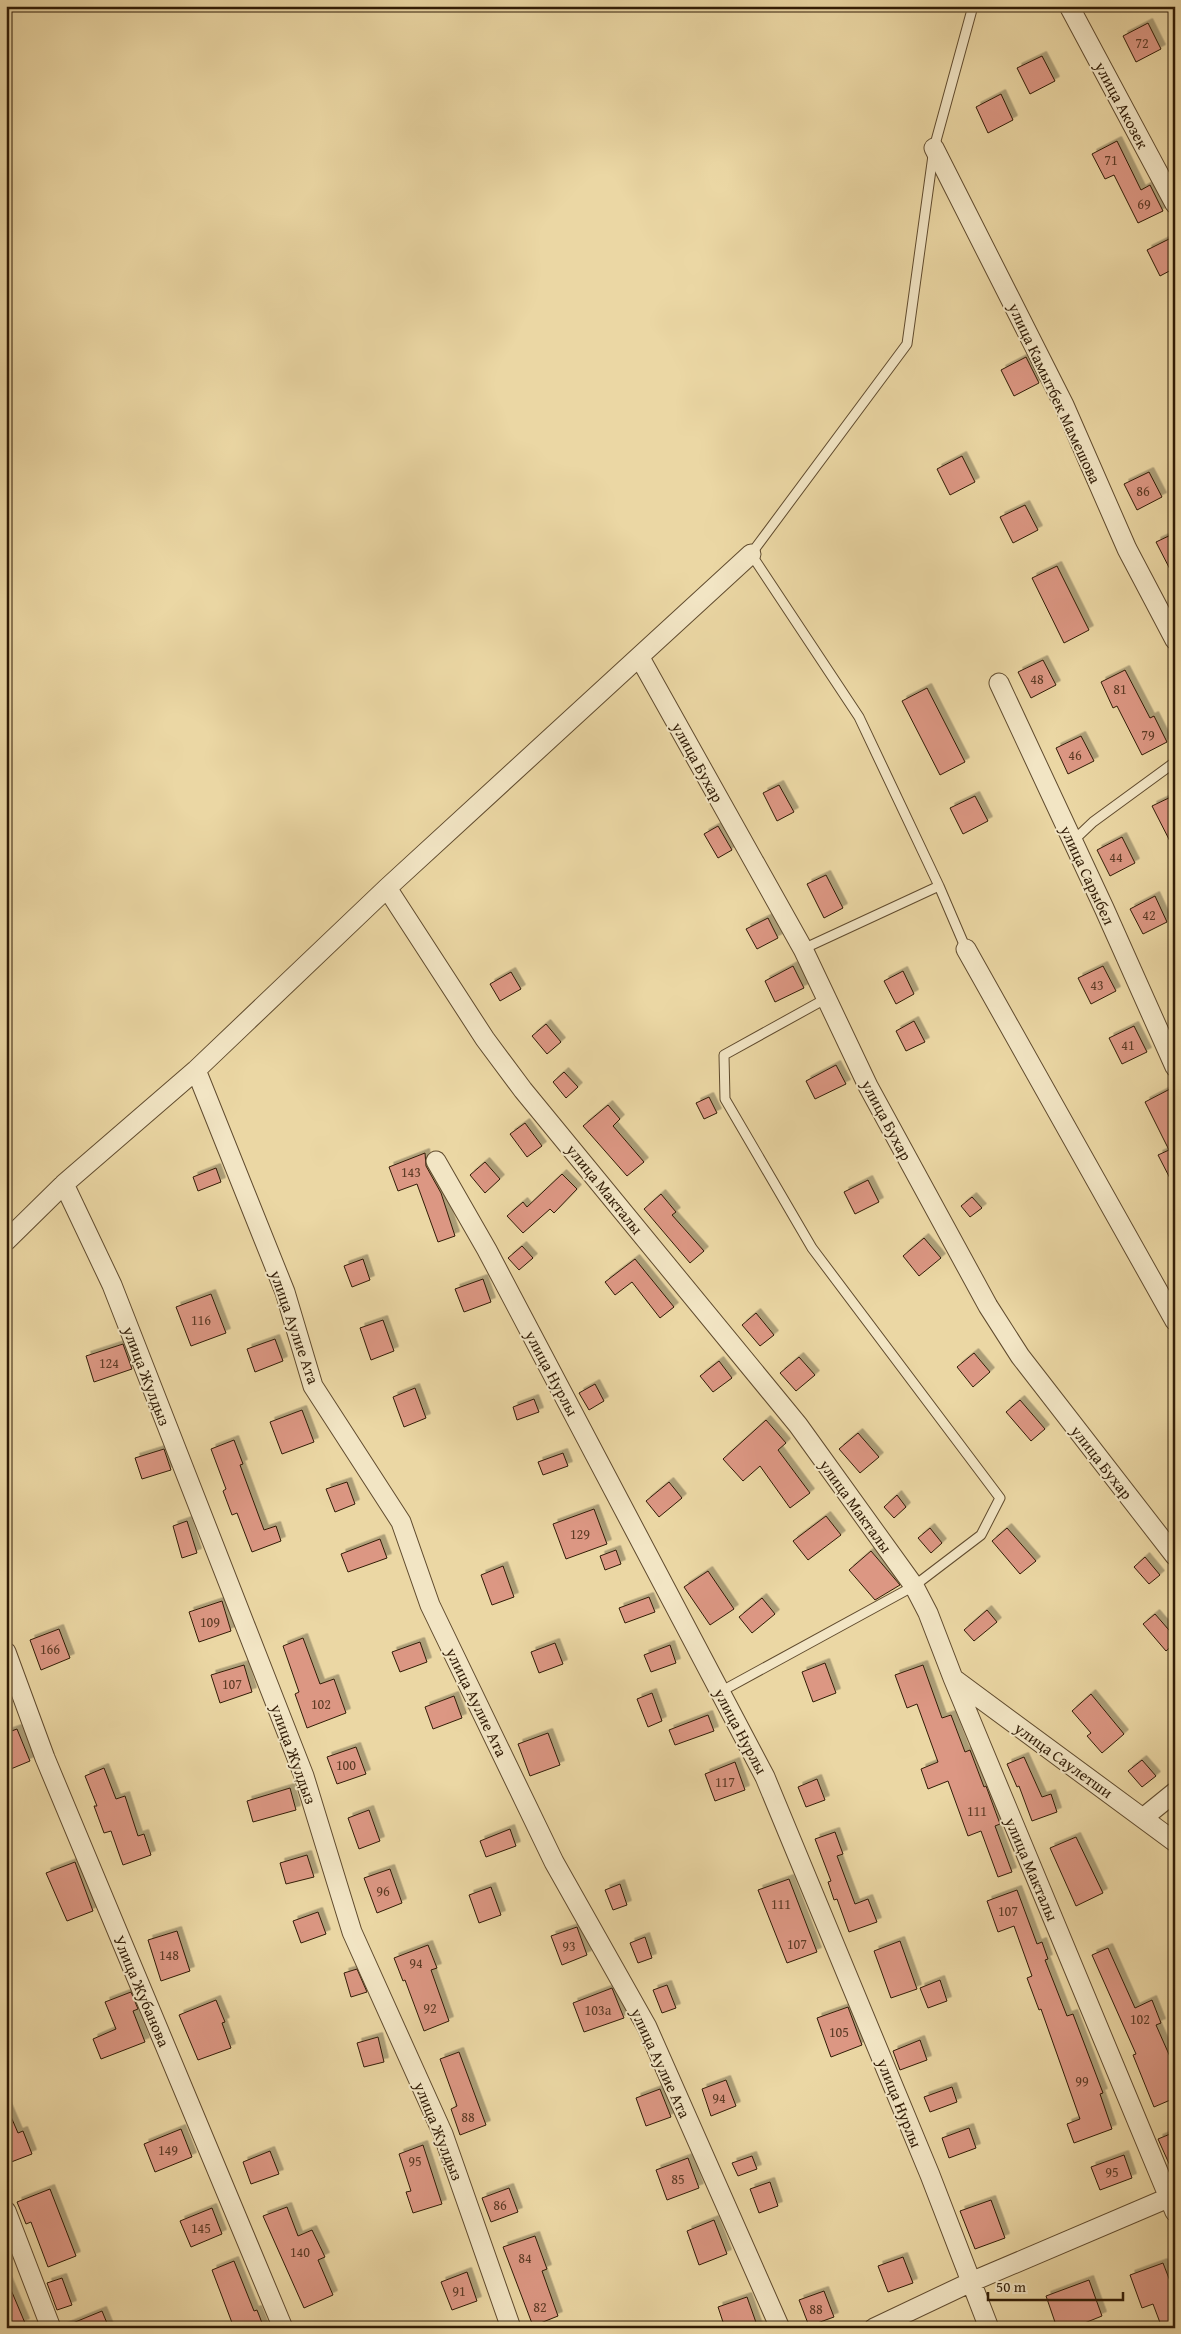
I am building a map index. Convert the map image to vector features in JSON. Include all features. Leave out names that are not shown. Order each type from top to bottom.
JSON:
[{"type":"street","name":"улица Акозек","points":[[1069,6],[1175,204]]},
{"type":"street","name":"улица Камытбек Мамешова","points":[[934,148],[1064,405],[1127,549],[1175,640]]},
{"type":"street","points":[[6,1240],[64,1184],[196,1070],[387,888],[640,658],[751,554]]},
{"type":"street","name":"улица Бухар","points":[[640,658],[803,949],[868,1086],[988,1306],[1020,1356],[1175,1556]]},
{"type":"street","name":"улица Сарыбел","points":[[999,683],[1073,841],[1175,1068]]},
{"type":"street","name":"улица Макталы","points":[[387,888],[485,1039],[523,1090],[798,1425],[914,1586],[928,1613],[953,1678],[1173,2202]]},
{"type":"street","points":[[966,949],[1175,1321]]},
{"type":"street","name":"улица Аулие Ата","points":[[196,1070],[284,1292],[313,1386],[401,1522],[430,1605],[554,1862],[647,2027],[780,2328]]},
{"type":"street","name":"улица Нурлы","points":[[436,1161],[487,1250],[765,1778],[926,2166],[989,2328]]},
{"type":"street","name":"улица Жулдыз","points":[[64,1184],[112,1285],[297,1757],[352,1932],[443,2134],[511,2328]]},
{"type":"street","name":"Улица Жубанова","points":[[6,1652],[45,1758],[283,2328]]},
{"type":"street","name":"улица Саулетши","points":[[953,1678],[1175,1842]]},
{"type":"street","points":[[1142,1818],[1175,1792]]},
{"type":"street","points":[[874,2328],[971,2282],[1173,2202]]},
{"type":"street","points":[[6,2211],[51,2328]]},
{"type":"lane","points":[[966,949],[939,886],[859,717],[751,554],[907,344],[934,148],[973,6]]},
{"type":"lane","points":[[1073,841],[1093,822],[1175,762]]},
{"type":"lane","points":[[803,949],[939,886]]},
{"type":"lane","points":[[720,1692],[914,1586],[981,1536],[1000,1498],[812,1248],[725,1099],[724,1055],[827,998]]},
{"type":"building","points":[[1148,23],[1161,49],[1136,62],[1123,36]]},
{"type":"building","points":[[1042,56],[1055,81],[1030,94],[1017,68]]},
{"type":"building","points":[[1001,94],[1013,120],[988,133],[976,107]]},
{"type":"building","points":[[1117,141],[1141,190],[1150,185],[1163,211],[1138,223],[1114,175],[1105,179],[1092,154]]},
{"type":"building","points":[[1175,236],[1175,268],[1160,276],[1147,250]]},
{"type":"building","points":[[1026,357],[1039,383],[1014,396],[1001,370]]},
{"type":"building","points":[[962,456],[975,482],[950,495],[937,469]]},
{"type":"building","points":[[1149,472],[1162,497],[1137,510],[1124,484]]},
{"type":"building","points":[[1025,505],[1038,530],[1013,543],[1000,517]]},
{"type":"building","points":[[1175,533],[1175,579],[1156,542]]},
{"type":"building","points":[[1057,566],[1089,630],[1064,643],[1032,578]]},
{"type":"building","points":[[1043,660],[1056,685],[1031,698],[1018,672]]},
{"type":"building","points":[[1125,670],[1150,718],[1154,716],[1167,742],[1142,755],[1117,706],[1113,708],[1101,682]]},
{"type":"building","points":[[927,688],[965,762],[940,775],[902,701]]},
{"type":"building","points":[[1081,736],[1094,761],[1068,774],[1056,748]]},
{"type":"building","points":[[779,785],[794,812],[777,821],[763,793]]},
{"type":"building","points":[[1175,795],[1175,851],[1152,806]]},
{"type":"building","points":[[975,796],[988,821],[963,834],[950,808]]},
{"type":"building","points":[[718,826],[732,850],[718,858],[704,834]]},
{"type":"building","points":[[1122,837],[1135,863],[1110,876],[1097,850]]},
{"type":"building","points":[[826,875],[843,908],[824,918],[807,884]]},
{"type":"building","points":[[1155,896],[1167,922],[1143,934],[1130,909]]},
{"type":"building","points":[[768,918],[778,938],[757,949],[746,929]]},
{"type":"building","points":[[793,966],[804,988],[775,1002],[765,981]]},
{"type":"building","points":[[1103,966],[1116,991],[1091,1004],[1078,978]]},
{"type":"building","points":[[903,971],[914,994],[896,1004],[884,981]]},
{"type":"building","points":[[511,972],[521,989],[500,1001],[490,984]]},
{"type":"building","points":[[914,1021],[925,1042],[906,1051],[896,1031]]},
{"type":"building","points":[[546,1024],[561,1042],[547,1054],[532,1036]]},
{"type":"building","points":[[1134,1026],[1147,1052],[1122,1064],[1109,1038]]},
{"type":"building","points":[[836,1065],[846,1084],[815,1099],[806,1081]]},
{"type":"building","points":[[564,1072],[578,1087],[566,1098],[553,1082]]},
{"type":"building","points":[[1170,1089],[1175,1098],[1175,1188],[1158,1155],[1169,1150],[1145,1102]]},
{"type":"building","points":[[709,1097],[717,1113],[704,1119],[696,1103]]},
{"type":"building","points":[[608,1105],[620,1119],[613,1126],[644,1162],[627,1176],[583,1126]]},
{"type":"building","points":[[525,1123],[542,1146],[527,1157],[510,1134]]},
{"type":"building","points":[[425,1153],[426,1166],[441,1193],[455,1236],[438,1242],[417,1184],[398,1191],[389,1167]]},
{"type":"building","points":[[485,1162],[500,1179],[485,1193],[470,1175]]},
{"type":"building","points":[[216,1168],[221,1182],[198,1191],[193,1177]]},
{"type":"building","points":[[562,1174],[577,1189],[554,1213],[550,1209],[523,1233],[507,1216],[523,1202],[527,1207]]},
{"type":"building","points":[[868,1180],[879,1202],[855,1214],[844,1192]]},
{"type":"building","points":[[661,1194],[676,1212],[672,1215],[704,1251],[690,1263],[644,1209]]},
{"type":"building","points":[[972,1197],[982,1208],[970,1217],[961,1206]]},
{"type":"building","points":[[924,1238],[941,1258],[919,1276],[903,1256]]},
{"type":"building","points":[[522,1246],[533,1258],[519,1270],[508,1258]]},
{"type":"building","points":[[363,1259],[370,1280],[352,1287],[344,1266]]},
{"type":"building","points":[[635,1259],[674,1307],[660,1318],[632,1282],[615,1295],[605,1282]]},
{"type":"building","points":[[483,1279],[491,1302],[464,1312],[455,1289]]},
{"type":"building","points":[[211,1294],[226,1333],[191,1346],[176,1307]]},
{"type":"building","points":[[756,1313],[774,1335],[760,1346],[742,1325]]},
{"type":"building","points":[[383,1320],[394,1351],[371,1360],[360,1328]]},
{"type":"building","points":[[275,1339],[283,1361],[255,1372],[247,1349]]},
{"type":"building","points":[[123,1344],[132,1369],[94,1382],[86,1356]]},
{"type":"building","points":[[974,1353],[990,1372],[973,1387],[957,1367]]},
{"type":"building","points":[[799,1357],[815,1375],[796,1391],[780,1373]]},
{"type":"building","points":[[719,1361],[732,1378],[713,1392],[700,1376]]},
{"type":"building","points":[[595,1384],[604,1401],[589,1410],[579,1393]]},
{"type":"building","points":[[415,1388],[426,1418],[404,1427],[393,1397]]},
{"type":"building","points":[[534,1399],[539,1412],[517,1420],[513,1407]]},
{"type":"building","points":[[1020,1400],[1045,1429],[1031,1441],[1006,1412]]},
{"type":"building","points":[[302,1410],[314,1442],[282,1454],[270,1422]]},
{"type":"building","points":[[766,1420],[786,1443],[778,1450],[810,1493],[790,1508],[760,1466],[743,1481],[723,1459]]},
{"type":"building","points":[[858,1433],[879,1457],[860,1473],[839,1449]]},
{"type":"building","points":[[234,1440],[243,1464],[240,1465],[264,1530],[276,1526],[281,1541],[252,1552],[237,1513],[232,1515],[223,1491],[226,1489],[211,1449]]},
{"type":"building","points":[[164,1449],[171,1470],[142,1479],[135,1458]]},
{"type":"building","points":[[563,1453],[568,1466],[543,1475],[538,1462]]},
{"type":"building","points":[[347,1482],[355,1504],[335,1512],[326,1489]]},
{"type":"building","points":[[669,1482],[682,1498],[659,1517],[646,1501]]},
{"type":"building","points":[[897,1495],[906,1507],[894,1518],[884,1507]]},
{"type":"building","points":[[594,1509],[607,1544],[566,1559],[553,1524]]},
{"type":"building","points":[[826,1516],[841,1535],[808,1560],[793,1541]]},
{"type":"building","points":[[187,1521],[197,1553],[182,1558],[173,1526]]},
{"type":"building","points":[[930,1528],[942,1543],[931,1553],[918,1538]]},
{"type":"building","points":[[1007,1528],[1036,1561],[1020,1574],[992,1541]]},
{"type":"building","points":[[380,1539],[387,1558],[348,1572],[341,1554]]},
{"type":"building","points":[[616,1550],[621,1564],[605,1570],[600,1556]]},
{"type":"building","points":[[871,1551],[900,1585],[875,1600],[849,1570]]},
{"type":"building","points":[[1145,1557],[1160,1575],[1149,1584],[1134,1567]]},
{"type":"building","points":[[503,1566],[514,1597],[492,1605],[481,1575]]},
{"type":"building","points":[[708,1571],[734,1609],[710,1625],[684,1587]]},
{"type":"building","points":[[649,1597],[655,1612],[625,1623],[619,1608]]},
{"type":"building","points":[[762,1598],[775,1614],[752,1633],[739,1617]]},
{"type":"building","points":[[222,1601],[231,1631],[199,1642],[189,1612]]},
{"type":"building","points":[[987,1610],[997,1622],[974,1641],[964,1630]]},
{"type":"building","points":[[1155,1614],[1175,1637],[1175,1643],[1166,1651],[1143,1624]]},
{"type":"building","points":[[59,1629],[70,1658],[41,1670],[30,1640]]},
{"type":"building","points":[[303,1638],[320,1684],[334,1679],[346,1713],[307,1728],[295,1694],[299,1692],[283,1646]]},
{"type":"building","points":[[420,1642],[427,1662],[400,1672],[392,1652]]},
{"type":"building","points":[[555,1643],[563,1664],[539,1673],[531,1652]]},
{"type":"building","points":[[670,1645],[676,1663],[651,1672],[644,1655]]},
{"type":"building","points":[[825,1663],[836,1693],[813,1702],[802,1672]]},
{"type":"building","points":[[244,1665],[252,1692],[220,1703],[211,1675]]},
{"type":"building","points":[[923,1665],[942,1718],[951,1715],[965,1752],[970,1750],[984,1787],[986,1786],[1000,1824],[995,1826],[1012,1872],[998,1877],[981,1831],[968,1836],[948,1781],[928,1789],[921,1769],[938,1762],[917,1704],[907,1708],[895,1675]]},
{"type":"building","points":[[652,1693],[662,1721],[648,1727],[637,1699]]},
{"type":"building","points":[[1091,1694],[1124,1734],[1102,1753],[1087,1736],[1091,1733],[1072,1711]]},
{"type":"building","points":[[454,1696],[462,1718],[433,1729],[425,1707]]},
{"type":"building","points":[[708,1715],[714,1731],[675,1745],[669,1730]]},
{"type":"building","points":[[17,1729],[30,1761],[6,1771],[6,1733]]},
{"type":"building","points":[[548,1733],[560,1765],[530,1776],[518,1744]]},
{"type":"building","points":[[356,1747],[366,1774],[337,1784],[327,1757]]},
{"type":"building","points":[[1024,1757],[1042,1797],[1051,1794],[1057,1812],[1032,1821],[1019,1786],[1017,1787],[1007,1764]]},
{"type":"building","points":[[1142,1760],[1156,1776],[1142,1787],[1128,1771]]},
{"type":"building","points":[[735,1762],[745,1790],[715,1801],[705,1774]]},
{"type":"building","points":[[104,1768],[116,1799],[125,1796],[138,1836],[144,1834],[151,1855],[123,1865],[111,1831],[104,1833],[94,1806],[97,1806],[85,1776]]},
{"type":"building","points":[[817,1779],[825,1800],[806,1807],[798,1787]]},
{"type":"building","points":[[290,1788],[296,1810],[253,1822],[247,1801]]},
{"type":"building","points":[[369,1810],[380,1841],[359,1849],[348,1818]]},
{"type":"building","points":[[510,1829],[516,1846],[486,1857],[480,1841]]},
{"type":"building","points":[[835,1832],[843,1854],[837,1856],[855,1904],[868,1899],[877,1922],[849,1932],[837,1899],[834,1900],[828,1882],[831,1881],[815,1839]]},
{"type":"building","points":[[1076,1837],[1103,1893],[1076,1906],[1050,1848]]},
{"type":"building","points":[[307,1855],[314,1877],[286,1884],[280,1863]]},
{"type":"building","points":[[75,1862],[93,1911],[67,1921],[46,1873]]},
{"type":"building","points":[[390,1869],[402,1903],[377,1913],[364,1878]]},
{"type":"building","points":[[789,1879],[817,1952],[787,1963],[758,1890]]},
{"type":"building","points":[[620,1884],[627,1905],[613,1910],[605,1890]]},
{"type":"building","points":[[491,1887],[501,1915],[479,1923],[469,1895]]},
{"type":"building","points":[[1017,1890],[1037,1944],[1042,1942],[1048,1959],[1045,1960],[1067,2016],[1073,2014],[1103,2093],[1100,2094],[1112,2129],[1074,2143],[1067,2124],[1080,2119],[1041,2009],[1039,2010],[1027,1978],[1032,1976],[1014,1926],[998,1932],[987,1901]]},
{"type":"building","points":[[318,1912],[326,1934],[301,1943],[293,1921]]},
{"type":"building","points":[[577,1927],[587,1955],[562,1965],[551,1936]]},
{"type":"building","points":[[177,1931],[190,1971],[161,1981],[148,1940]]},
{"type":"building","points":[[645,1937],[652,1958],[638,1963],[630,1943]]},
{"type":"building","points":[[900,1941],[917,1989],[891,1998],[874,1951]]},
{"type":"building","points":[[428,1945],[437,1968],[431,1970],[449,2021],[424,2031],[405,1980],[403,1981],[394,1958]]},
{"type":"building","points":[[1108,1948],[1135,2008],[1152,2000],[1161,2023],[1156,2025],[1175,2068],[1175,2098],[1154,2107],[1133,2055],[1136,2054],[1092,1955]]},
{"type":"building","points":[[357,1969],[367,1992],[351,1997],[344,1973]]},
{"type":"building","points":[[940,1980],[947,2001],[928,2008],[920,1988]]},
{"type":"building","points":[[667,1985],[676,2008],[662,2013],[653,1990]]},
{"type":"building","points":[[612,1988],[624,2018],[584,2032],[573,2003]]},
{"type":"building","points":[[131,1992],[138,2009],[133,2011],[145,2042],[101,2059],[93,2039],[116,2029],[105,2002]]},
{"type":"building","points":[[216,2000],[225,2022],[222,2023],[231,2048],[198,2060],[179,2015]]},
{"type":"building","points":[[848,2007],[862,2045],[831,2057],[817,2018]]},
{"type":"building","points":[[378,2037],[384,2062],[364,2067],[357,2043]]},
{"type":"building","points":[[920,2040],[927,2060],[900,2070],[893,2051]]},
{"type":"building","points":[[459,2052],[486,2125],[460,2135],[451,2109],[457,2106],[440,2059]]},
{"type":"building","points":[[726,2080],[736,2106],[711,2116],[702,2089]]},
{"type":"building","points":[[952,2087],[957,2102],[930,2112],[924,2097]]},
{"type":"building","points":[[660,2089],[671,2117],[646,2126],[636,2098]]},
{"type":"building","points":[[6,2105],[18,2133],[23,2131],[32,2154],[6,2164]]},
{"type":"building","points":[[969,2128],[976,2148],[949,2158],[942,2138]]},
{"type":"building","points":[[181,2129],[192,2157],[155,2172],[144,2144]]},
{"type":"building","points":[[1175,2132],[1175,2177],[1158,2139]]},
{"type":"building","points":[[423,2145],[442,2204],[413,2213],[406,2192],[411,2191],[399,2154]]},
{"type":"building","points":[[270,2151],[279,2174],[251,2184],[243,2162]]},
{"type":"building","points":[[1124,2155],[1132,2178],[1100,2190],[1091,2167]]},
{"type":"building","points":[[752,2156],[757,2169],[738,2176],[732,2163]]},
{"type":"building","points":[[688,2158],[699,2188],[667,2200],[656,2170]]},
{"type":"building","points":[[770,2182],[778,2206],[759,2213],[750,2189]]},
{"type":"building","points":[[509,2188],[518,2212],[491,2222],[482,2198]]},
{"type":"building","points":[[50,2189],[76,2256],[48,2267],[31,2222],[26,2224],[17,2202]]},
{"type":"building","points":[[991,2200],[1005,2238],[975,2249],[960,2211]]},
{"type":"building","points":[[287,2207],[298,2236],[312,2230],[325,2257],[318,2260],[333,2295],[304,2308],[263,2216]]},
{"type":"building","points":[[212,2208],[222,2234],[191,2247],[180,2221]]},
{"type":"building","points":[[714,2220],[727,2254],[699,2265],[687,2231]]},
{"type":"building","points":[[535,2236],[547,2269],[542,2271],[558,2316],[533,2326],[503,2247]]},
{"type":"building","points":[[903,2257],[913,2283],[888,2292],[878,2266]]},
{"type":"building","points":[[234,2261],[254,2311],[257,2310],[264,2328],[234,2328],[212,2270]]},
{"type":"building","points":[[1163,2263],[1175,2294],[1175,2328],[1162,2328],[1153,2304],[1142,2308],[1130,2275]]},
{"type":"building","points":[[467,2272],[477,2301],[452,2310],[441,2282]]},
{"type":"building","points":[[6,2278],[25,2323],[13,2328],[6,2328]]},
{"type":"building","points":[[62,2278],[72,2305],[57,2310],[47,2283]]},
{"type":"building","points":[[1089,2280],[1102,2316],[1072,2328],[1057,2328],[1046,2296]]},
{"type":"building","points":[[824,2291],[834,2317],[809,2326],[799,2300]]},
{"type":"building","points":[[747,2297],[758,2328],[725,2328],[718,2307]]},
{"type":"building","points":[[102,2311],[109,2328],[63,2328],[63,2327]]}]
